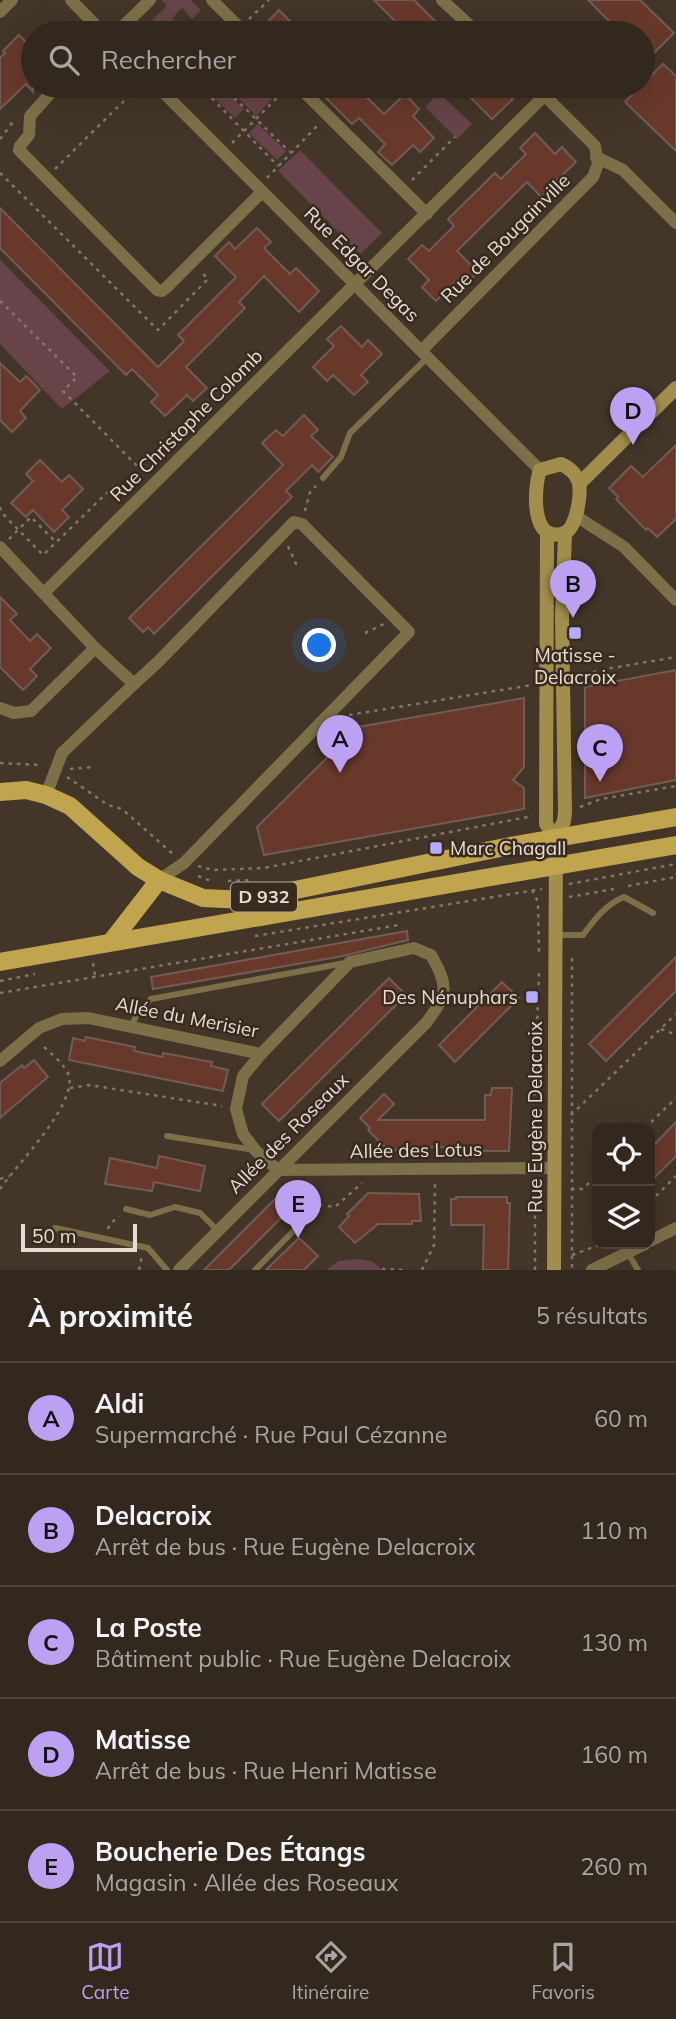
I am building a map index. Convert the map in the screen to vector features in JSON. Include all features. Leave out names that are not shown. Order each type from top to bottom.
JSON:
[{"type":"main road","name":"D 932","points":[[0,792],[26,790],[46,795],[70,806],[138,867],[172,871],[203,898],[247,900],[555,838],[676,817]]},
{"type":"main road","name":"D 932","points":[[0,962],[676,845]]},
{"type":"main road","points":[[111,942],[172,871]]},
{"type":"street","points":[[0,12],[12,0]]},
{"type":"street","points":[[71,0],[91,21]]},
{"type":"street","points":[[128,21],[150,0]]},
{"type":"street","points":[[212,0],[233,21]]},
{"type":"street","points":[[442,0],[465,21]]},
{"type":"street","points":[[45,98],[30,116],[29,135],[20,146],[22,155],[157,290],[162,291],[260,190]]},
{"type":"street","name":"Rue Edgar Degas","points":[[169,98],[540,470]]},
{"type":"street","points":[[310,98],[426,214]]},
{"type":"street","name":"Rue Christophe Colomb","points":[[44,593],[542,98]]},
{"type":"street","points":[[548,98],[595,146],[596,157],[623,170],[676,223]]},
{"type":"street","name":"Rue de Bougainville","points":[[425,353],[593,177],[598,164],[596,157]]},
{"type":"street","points":[[579,484],[676,388]]},
{"type":"street","points":[[561,464],[571,469],[579,484],[576,516],[572,527],[565,533],[547,532],[537,520],[535,490],[540,470],[561,464]]},
{"type":"street","points":[[576,516],[624,547],[676,600]]},
{"type":"street","points":[[46,795],[62,753],[159,661],[278,536],[294,522],[302,524],[409,632],[172,871]]},
{"type":"street","name":"Rue Eugène Delacroix","points":[[547,532],[546,824],[555,838]]},
{"type":"street","name":"Rue Eugène Delacroix","points":[[554,1266],[554,1127],[564,935],[556,893],[555,838],[564,821],[565,812],[565,533]]},
{"type":"street","points":[[0,547],[95,648],[134,684]]},
{"type":"street","points":[[0,708],[14,713],[31,711],[95,648]]},
{"type":"street","name":"Allée des Roseaux","points":[[178,1270],[426,1023],[442,1003],[444,987],[431,955],[414,948],[350,962]]},
{"type":"street","name":"Allée du Merisier","points":[[0,1061],[39,1028],[62,1019],[88,1017],[261,1054],[350,962]]},
{"type":"street","points":[[261,1054],[243,1076],[236,1109],[243,1134],[256,1151],[278,1170]]},
{"type":"street","name":"Allée des Lotus","points":[[278,1170],[554,1168]]},
{"type":"street","points":[[655,1239],[676,1228]]},
{"type":"street","points":[[592,1270],[636,1249]]},
{"type":"lane","points":[[323,478],[341,457],[350,433],[425,353]]},
{"type":"lane","points":[[564,935],[583,935],[614,901],[624,897],[653,913]]},
{"type":"lane","points":[[131,1026],[139,1011],[151,999],[350,962]]},
{"type":"lane","points":[[167,1136],[256,1151]]},
{"type":"lane","points":[[255,1270],[319,1205]]},
{"type":"lane","points":[[126,1209],[150,1215],[175,1208],[200,1213],[218,1231]]},
{"type":"lane","points":[[55,1228],[148,1248],[167,1270]]},
{"type":"lane","points":[[628,1253],[638,1270]]},
{"type":"path","points":[[251,21],[269,0]]},
{"type":"path","points":[[45,179],[127,98]]},
{"type":"path","points":[[212,98],[278,166]]},
{"type":"path","points":[[234,98],[291,152]]},
{"type":"path","points":[[223,152],[277,98]]},
{"type":"path","points":[[260,190],[278,166],[328,116]]},
{"type":"path","points":[[402,190],[455,137]]},
{"type":"path","points":[[0,300],[77,377],[63,391],[155,484]]},
{"type":"path","points":[[302,524],[310,492],[323,478]]},
{"type":"path","points":[[0,507],[1,512],[43,555],[115,485]]},
{"type":"path","points":[[0,547],[31,517],[57,542]]},
{"type":"path","points":[[278,536],[288,546],[297,566]]},
{"type":"path","points":[[365,633],[385,623],[392,614]]},
{"type":"path","points":[[563,682],[600,670],[676,657]]},
{"type":"path","points":[[332,712],[344,716],[524,685],[547,684]]},
{"type":"path","points":[[0,763],[37,763],[56,770],[108,805],[122,809],[166,849]]},
{"type":"path","points":[[56,770],[92,767]]},
{"type":"path","points":[[565,812],[601,800],[676,786]]},
{"type":"path","points":[[172,871],[264,868],[547,814]]},
{"type":"path","points":[[166,842],[172,871]]},
{"type":"path","points":[[538,902],[556,893],[676,864]]},
{"type":"path","points":[[172,871],[214,881]]},
{"type":"path","points":[[256,936],[532,890],[556,893],[676,877]]},
{"type":"path","points":[[226,881],[252,880]]},
{"type":"path","points":[[532,890],[538,902],[539,968],[534,1110],[535,1270]]},
{"type":"path","points":[[0,993],[399,925]]},
{"type":"path","points":[[564,935],[572,1114],[572,1270]]},
{"type":"path","points":[[95,976],[93,963],[104,961]]},
{"type":"path","points":[[0,981],[40,973]]},
{"type":"path","points":[[554,1127],[572,1114],[676,1014]]},
{"type":"path","points":[[661,1029],[676,1035]]},
{"type":"path","points":[[0,1189],[50,1127],[69,1088],[68,1074],[58,1060],[32,1035]]},
{"type":"path","points":[[69,1088],[89,1085],[236,1109]]},
{"type":"path","points":[[650,1123],[676,1098]]},
{"type":"path","points":[[422,1270],[433,1245],[435,1169]]},
{"type":"path","points":[[312,1182],[312,1200],[319,1205],[335,1207],[362,1183],[363,1170]]},
{"type":"path","points":[[0,1179],[9,1176]]},
{"type":"path","points":[[655,1197],[676,1176]]},
{"type":"path","points":[[554,1189],[583,1189],[592,1180]]},
{"type":"path","points":[[104,1239],[110,1224],[126,1209]]},
{"type":"path","points":[[554,1266],[592,1247]]},
{"type":"path","points":[[382,1269],[403,1270]]},
{"type":"shaded area","points":[[162,0],[191,0],[201,10],[192,19],[182,8],[172,18],[175,21],[151,21],[167,6]]},
{"type":"shaded area","points":[[214,98],[233,98],[244,109],[235,118]]},
{"type":"shaded area","points":[[238,98],[273,98],[256,116]]},
{"type":"shaded area","points":[[434,98],[444,98],[472,124],[457,139],[425,107]]},
{"type":"shaded area","points":[[258,124],[286,151],[277,160],[249,133]]},
{"type":"shaded area","points":[[300,150],[382,233],[360,254],[278,171]]},
{"type":"shaded area","points":[[0,260],[110,371],[62,409],[0,344]]},
{"type":"shaded area","points":[[339,1261],[371,1261],[383,1270],[326,1270]]},
{"type":"building","points":[[374,0],[414,0],[435,21],[395,21]]},
{"type":"building","points":[[588,0],[640,0],[674,33],[655,52],[655,21],[609,21]]},
{"type":"building","points":[[279,10],[290,21],[268,21]]},
{"type":"building","points":[[19,35],[21,37],[21,89],[0,109],[0,58],[5,53],[3,51]]},
{"type":"building","points":[[663,64],[676,76],[676,151],[625,102],[629,98],[655,98],[655,72]]},
{"type":"building","points":[[326,98],[367,98],[384,114],[401,98],[409,98],[419,109],[413,116],[434,138],[420,152],[413,145],[392,165],[378,152],[385,144],[359,118],[352,124]]},
{"type":"building","points":[[471,98],[513,99],[492,119]]},
{"type":"building","points":[[535,133],[555,154],[562,147],[576,162],[555,182],[562,189],[547,203],[527,182],[457,251],[478,272],[463,287],[457,280],[436,301],[422,287],[429,280],[408,259],[422,245],[429,251],[454,226],[448,219],[495,173],[501,179],[526,154],[520,148]]},
{"type":"building","points":[[0,208],[158,367],[184,341],[178,335],[236,277],[215,256],[229,242],[235,249],[257,228],[271,242],[264,248],[290,274],[296,268],[319,291],[299,312],[264,276],[239,302],[245,308],[186,367],[207,388],[193,401],[187,395],[165,416],[151,402],[158,395],[132,369],[126,375],[0,248]]},
{"type":"building","points":[[341,326],[362,347],[368,340],[382,354],[361,375],[368,382],[354,395],[333,375],[327,381],[313,367],[334,346],[327,339]]},
{"type":"building","points":[[0,363],[20,382],[26,376],[40,390],[20,411],[26,418],[12,432],[0,420]]},
{"type":"building","points":[[304,415],[318,430],[311,436],[333,457],[318,472],[312,465],[286,491],[292,497],[154,634],[148,627],[143,632],[129,618],[283,465],[262,443],[276,430],[283,436]]},
{"type":"building","points":[[676,445],[676,519],[657,537],[648,528],[646,530],[609,488],[631,466],[643,477]]},
{"type":"building","points":[[40,460],[62,482],[69,475],[83,489],[62,510],[69,517],[54,532],[33,510],[26,517],[11,503],[33,481],[26,474]]},
{"type":"building","points":[[0,597],[17,614],[10,620],[30,641],[37,634],[51,648],[30,669],[37,676],[23,690],[0,667]]},
{"type":"building","points":[[676,670],[676,780],[585,798],[585,687]]},
{"type":"building","points":[[524,698],[524,767],[513,780],[524,788],[524,809],[264,855],[257,827],[358,727]]},
{"type":"building","points":[[407,931],[408,940],[343,956],[153,989],[151,977]]},
{"type":"building","points":[[676,957],[676,991],[606,1061],[589,1044]]},
{"type":"building","points":[[389,978],[406,995],[279,1121],[262,1104]]},
{"type":"building","points":[[502,982],[519,998],[455,1062],[439,1045]]},
{"type":"building","points":[[86,1037],[135,1047],[134,1051],[163,1057],[163,1053],[212,1062],[211,1066],[228,1070],[223,1091],[69,1060],[73,1038],[85,1041]]},
{"type":"building","points":[[34,1060],[48,1077],[0,1118],[0,1083],[22,1065],[24,1068]]},
{"type":"building","points":[[492,1088],[512,1088],[509,1151],[465,1151],[465,1148],[437,1147],[388,1150],[360,1118],[384,1094],[394,1104],[378,1120],[485,1120],[485,1095],[491,1095]]},
{"type":"building","points":[[676,1122],[676,1156],[655,1177],[655,1144]]},
{"type":"building","points":[[159,1156],[205,1166],[200,1191],[154,1182],[152,1191],[105,1184],[110,1158],[157,1168]]},
{"type":"building","points":[[368,1193],[419,1194],[421,1221],[412,1221],[412,1224],[378,1224],[355,1243],[339,1227],[349,1216],[347,1214]]},
{"type":"building","points":[[280,1194],[293,1206],[229,1270],[204,1270]]},
{"type":"building","points":[[507,1197],[507,1203],[510,1203],[508,1270],[483,1270],[484,1225],[451,1225],[451,1199]]},
{"type":"building","points":[[299,1238],[318,1256],[304,1270],[266,1270]]},
{"type":"place","name":"Matisse","points":[[633,445]]},
{"type":"place","name":"Delacroix","points":[[573,618]]},
{"type":"place","name":"Matisse - Delacroix","points":[[575,633]]},
{"type":"place","name":"Aldi","points":[[340,773]]},
{"type":"place","name":"La Poste","points":[[600,782]]},
{"type":"place","name":"Marc Chagall","points":[[436,848]]},
{"type":"place","name":"Des Nénuphars","points":[[532,997]]},
{"type":"place","name":"Boucherie Des Étangs","points":[[298,1238]]}]
